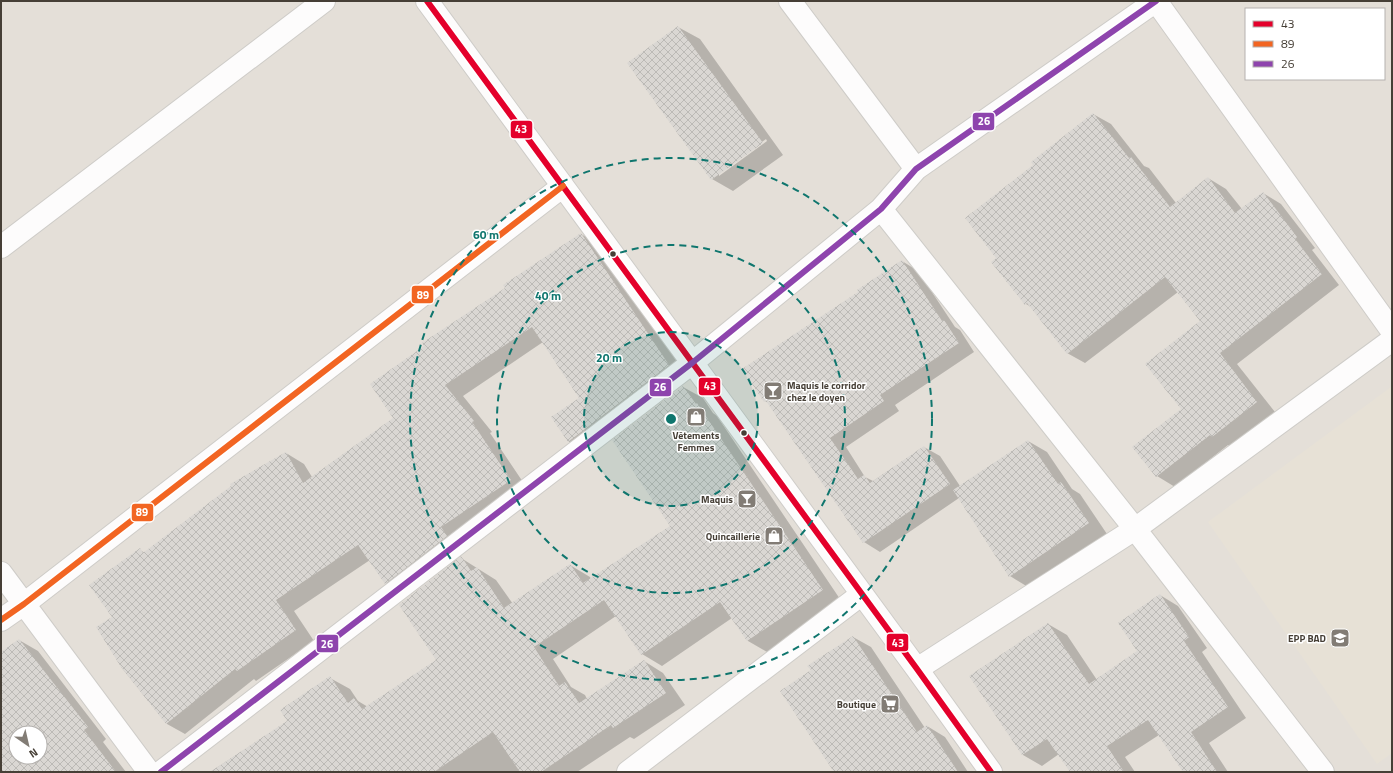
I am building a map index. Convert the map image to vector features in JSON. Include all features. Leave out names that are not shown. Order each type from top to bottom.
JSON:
[{"type":"street","points":[[1,247],[324,1]]},
{"type":"street","points":[[427,1],[918,669],[991,772]]},
{"type":"street","points":[[790,1],[916,169]]},
{"type":"street","points":[[161,772],[692,363],[881,209],[916,169],[1156,1],[1392,331]]},
{"type":"street","points":[[1,620],[24,604],[563,186]]},
{"type":"street","points":[[881,209],[1135,529],[1323,772]]},
{"type":"street","points":[[918,669],[1135,529],[1392,340]]},
{"type":"street","points":[[1,573],[149,772]]},
{"type":"street","points":[[628,772],[862,594]]},
{"type":"shaded area","points":[[1,1],[1392,1],[1392,772],[1,772]]},
{"type":"shaded area","name":"EPP BAD","points":[[1391,387],[1392,753],[1377,764],[1208,522]]},
{"type":"building","points":[[678,26],[763,143],[711,180],[627,63]]},
{"type":"building","points":[[1093,113],[1129,158],[1131,157],[1170,207],[1208,177],[1235,213],[1263,192],[1297,237],[1295,239],[1322,274],[1220,353],[1257,402],[1212,437],[1210,435],[1156,477],[1132,447],[1181,409],[1145,364],[1200,321],[1165,277],[1067,354],[1027,303],[1025,305],[991,262],[996,258],[965,218],[1033,165],[1031,162]]},
{"type":"building","points":[[581,233],[669,365],[568,442],[551,417],[579,398],[532,327],[445,385],[474,421],[472,422],[511,480],[441,527],[447,536],[385,584],[358,545],[276,600],[296,630],[237,671],[235,669],[166,724],[121,667],[96,627],[112,617],[89,585],[140,548],[143,553],[231,486],[230,484],[286,452],[303,483],[393,418],[370,384],[424,346],[422,343],[505,288],[503,285]]},
{"type":"building","points":[[902,260],[942,321],[944,320],[959,343],[880,395],[884,401],[830,438],[858,479],[864,475],[870,483],[924,446],[950,484],[863,543],[766,401],[764,402],[742,369],[858,292],[857,290]]},
{"type":"building","points":[[683,386],[696,404],[697,403],[823,590],[747,641],[720,602],[641,655],[604,600],[534,647],[559,686],[565,682],[579,703],[644,660],[666,693],[613,728],[611,725],[541,772],[520,772],[493,732],[434,772],[210,772],[287,721],[280,710],[330,676],[348,703],[354,698],[362,709],[436,660],[399,605],[461,556],[471,571],[477,567],[504,608],[570,564],[583,583],[670,526],[612,440]]},
{"type":"building","points":[[1028,440],[1058,484],[1061,482],[1089,523],[1009,577],[953,490]]},
{"type":"building","points":[[1160,594],[1189,637],[1184,641],[1228,707],[1191,732],[1217,772],[1183,772],[1148,720],[1107,746],[1124,772],[1070,772],[1047,739],[1022,755],[969,676],[1048,623],[1089,684],[1137,651],[1118,623]]},
{"type":"building","points":[[853,636],[917,732],[927,725],[958,772],[834,772],[780,691],[811,670],[807,666]]},
{"type":"building","points":[[19,639],[88,727],[84,730],[116,772],[1,772],[1,652]]},
{"type":"transit line","name":"43","points":[[427,1],[991,772]]},
{"type":"transit line","name":"26","points":[[161,772],[692,363],[881,209],[916,169],[1156,1]]},
{"type":"transit line","name":"89","points":[[1,620],[24,604],[563,186]]},
{"type":"place","name":"Maquis le corridor chez le doyen","points":[[773,391]]},
{"type":"place","name":"Vêtements Femmes","points":[[696,417]]},
{"type":"place","name":"Maquis","points":[[747,499]]},
{"type":"place","name":"Quincaillerie","points":[[774,536]]},
{"type":"place","name":"EPP BAD","points":[[1340,638]]},
{"type":"place","name":"Boutique","points":[[890,704]]}]
